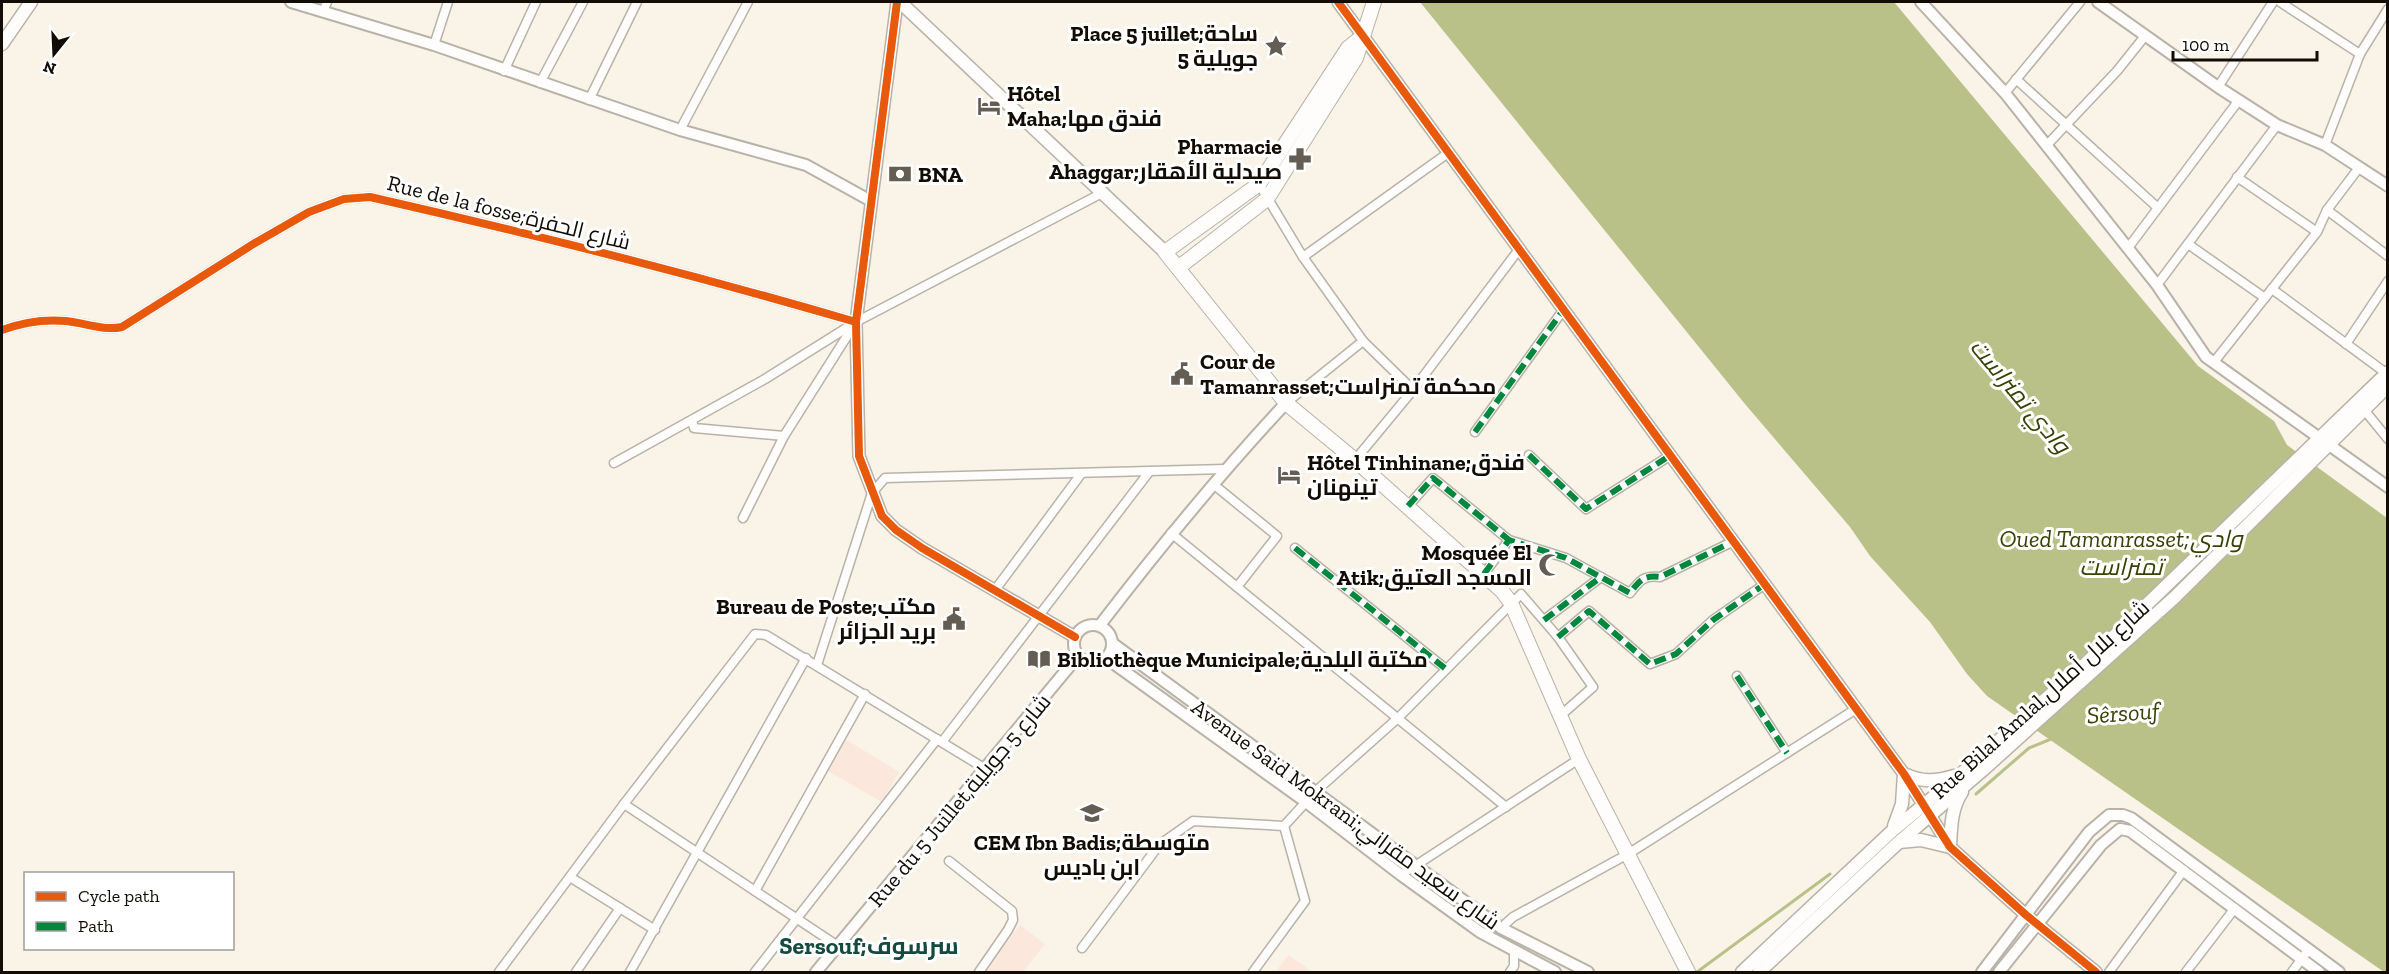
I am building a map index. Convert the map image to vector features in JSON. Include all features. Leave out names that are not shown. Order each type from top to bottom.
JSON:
[{"type":"main road","points":[[2,44],[31,2]]},
{"type":"main road","points":[[898,2],[1104,192],[1165,252],[1286,403],[1408,506],[1502,591],[1511,603],[1579,759],[1688,972]]},
{"type":"main road","points":[[1178,268],[1267,199],[1356,58],[1374,2]]},
{"type":"main road","points":[[1165,252],[1259,184],[1348,48],[1363,36]]},
{"type":"main road","name":"Rue Bilal Amlal,شارع بلال أملال","points":[[1759,972],[1895,837],[1923,804],[1963,780],[2175,597],[2329,446],[2361,405],[2387,377]]},
{"type":"main road","name":"Rue Bilal Amlal,شارع بلال أملال","points":[[1742,972],[1895,837],[1930,816],[1963,780],[2318,438],[2361,405]]},
{"type":"main road","points":[[1904,774],[1914,779],[1933,782],[1963,780],[1951,824],[1950,847],[1922,840],[1895,837],[1902,804],[1904,774]]},
{"type":"street","points":[[291,2],[325,7],[504,71],[680,130],[806,165],[871,201]]},
{"type":"street","points":[[434,45],[447,2]]},
{"type":"street","points":[[504,71],[536,2]]},
{"type":"street","points":[[540,83],[583,2]]},
{"type":"street","points":[[589,100],[637,2]]},
{"type":"street","points":[[680,130],[748,2]]},
{"type":"street","points":[[898,2],[856,322],[859,456],[882,516],[896,530],[1075,637]]},
{"type":"street","points":[[1338,2],[1904,774],[1950,847],[2092,972]]},
{"type":"street","points":[[1921,2],[2005,93],[2157,285],[2206,357],[2388,487]]},
{"type":"street","points":[[2005,93],[2080,2]]},
{"type":"street","points":[[2100,2],[2218,87],[2277,125],[2325,145],[2358,169],[2388,186]]},
{"type":"street","points":[[2218,87],[2273,2]]},
{"type":"street","points":[[2280,2],[2360,54]]},
{"type":"street","points":[[2325,145],[2360,54],[2388,9]]},
{"type":"street","points":[[2046,146],[2117,71],[2145,36]]},
{"type":"street","points":[[2016,79],[2158,208]]},
{"type":"street","points":[[2128,248],[2239,100]]},
{"type":"street","points":[[2157,285],[2277,125]]},
{"type":"street","points":[[1303,257],[1448,153]]},
{"type":"street","points":[[2214,362],[2317,232],[2328,210],[2358,169]]},
{"type":"street","points":[[2238,177],[2317,232]]},
{"type":"street","points":[[1259,184],[1303,257],[1363,341],[1413,390]]},
{"type":"street","points":[[614,463],[765,379],[856,322],[1104,192]]},
{"type":"street","name":"Rue de la fosse;شارع الحفرة","points":[[2,330],[47,321],[66,321],[111,328],[122,327],[255,243],[309,212],[358,196],[370,196],[541,236],[727,284],[856,322]]},
{"type":"street","points":[[2328,210],[2388,256]]},
{"type":"street","points":[[2188,244],[2265,298]]},
{"type":"street","points":[[1355,460],[1413,390],[1520,248]]},
{"type":"street","points":[[2346,344],[2388,281]]},
{"type":"street","points":[[2272,289],[2387,377]]},
{"type":"street","points":[[1475,432],[1564,309]]},
{"type":"street","points":[[743,518],[783,436],[856,322]]},
{"type":"street","points":[[1100,625],[1109,633],[1112,648],[1106,658],[1095,663],[1083,660],[1078,656],[1074,647],[1075,637],[1083,627],[1100,625],[1171,533],[1225,469],[1286,403],[1363,341]]},
{"type":"street","points":[[2361,405],[2388,440]]},
{"type":"street","points":[[692,420],[694,428],[783,436]]},
{"type":"street","points":[[1529,455],[1586,509],[1671,455]]},
{"type":"street","points":[[817,665],[872,493],[885,478],[1225,469]]},
{"type":"street","points":[[755,972],[1040,617],[1149,472]]},
{"type":"street","points":[[995,590],[1081,474]]},
{"type":"street","points":[[1408,506],[1433,478],[1509,540],[1566,558],[1630,593],[1640,579],[1650,576],[1660,578],[1734,541]]},
{"type":"street","points":[[1213,484],[1277,536],[1237,587]]},
{"type":"street","points":[[1171,533],[1506,807]]},
{"type":"street","points":[[1484,574],[1509,540]]},
{"type":"street","points":[[1295,548],[1446,669]]},
{"type":"street","points":[[1544,620],[1601,577]]},
{"type":"street","points":[[1558,637],[1589,611],[1650,664],[1676,654],[1713,620],[1765,584]]},
{"type":"street","points":[[1284,826],[1316,790],[1398,718],[1521,594],[1558,637],[1593,687],[1560,716]]},
{"type":"street","points":[[499,972],[755,634],[766,634],[984,768]]},
{"type":"street","name":"Avenue Said Mokrani;شارع سعيد مقراني","points":[[1112,643],[1316,790],[1501,928],[1588,972]]},
{"type":"street","name":"Rue du 5 Juillet,شارع 5 جويلية","points":[[816,972],[1078,656]]},
{"type":"street","points":[[630,972],[806,658]]},
{"type":"street","name":"Avenue Said Mokrani;شارع سعيد مقراني","points":[[1106,658],[1306,802],[1480,932],[1550,972]]},
{"type":"street","points":[[1737,676],[1786,753]]},
{"type":"street","points":[[755,891],[865,694]]},
{"type":"street","points":[[1501,928],[1513,917],[1628,854],[1856,709]]},
{"type":"street","points":[[1401,875],[1579,759]]},
{"type":"street","points":[[624,804],[838,946]]},
{"type":"street","points":[[1982,972],[2089,832],[2104,818],[2115,814],[2131,818],[2339,972]]},
{"type":"street","points":[[2104,818],[2116,831]]},
{"type":"street","points":[[1082,948],[1159,845],[1192,821],[1284,826]]},
{"type":"street","points":[[1253,972],[1305,901],[1284,826]]},
{"type":"street","points":[[1999,972],[2101,845],[2116,831],[2125,829],[2184,870],[2319,972]]},
{"type":"street","points":[[2089,832],[2093,840],[2101,845]]},
{"type":"street","points":[[949,861],[1012,911],[1013,920],[1008,930],[979,972]]},
{"type":"street","points":[[2109,972],[2184,870]]},
{"type":"street","points":[[570,877],[655,930]]},
{"type":"street","points":[[576,972],[620,908]]},
{"type":"street","points":[[2186,972],[2235,908]]},
{"type":"street","points":[[2292,972],[2309,949]]},
{"type":"street","points":[[1510,972],[1514,966],[1514,951]]},
{"type":"shaded area","points":[[845,739],[899,772],[882,802],[826,770]]},
{"type":"shaded area","points":[[1020,925],[1045,944],[1023,972],[984,972]]},
{"type":"shaded area","points":[[1289,955],[1312,972],[1275,972]]},
{"type":"water","name":"Oued Tamanrasset;وادي تمنراست","points":[[1420,2],[1894,2],[2198,366],[2274,421],[2287,445],[2387,518],[2387,972],[1987,696],[1967,674],[1930,622],[1870,556],[1850,527],[1745,404]]},
{"type":"waterway","name":"Sêrsouf","points":[[1976,794],[2029,748],[2051,739]]},
{"type":"waterway","name":"Sêrsouf","points":[[1697,972],[1830,874]]},
{"type":"marked path","points":[[1475,432],[1564,309]]},
{"type":"marked path","points":[[1529,455],[1586,509],[1671,455]]},
{"type":"marked path","points":[[1408,506],[1433,478],[1509,540]]},
{"type":"marked path","points":[[1484,574],[1509,540],[1566,558],[1630,593],[1643,579],[1660,577],[1734,541]]},
{"type":"marked path","points":[[1295,548],[1446,669]]},
{"type":"marked path","points":[[1544,620],[1601,577]]},
{"type":"marked path","points":[[1558,637],[1589,611],[1650,664],[1676,654],[1713,620],[1765,584]]},
{"type":"marked path","points":[[1737,676],[1787,753]]},
{"type":"cycle path","points":[[897,2],[856,322],[859,456],[882,516],[896,530],[922,548],[1075,637]]},
{"type":"cycle path","points":[[1338,2],[1904,774],[1950,847],[2026,915],[2096,972]]},
{"type":"cycle path","points":[[2,330],[50,321],[66,321],[108,328],[122,327],[255,243],[309,212],[344,199],[370,197],[614,256],[856,322]]},
{"type":"place","name":"Place 5 juillet;ساحة 5 جويلية","points":[[1276,46]]},
{"type":"place","name":"Hôtel Maha;فندق مها","points":[[989,106]]},
{"type":"place","name":"Pharmacie Ahaggar;صيدلية الأهقار","points":[[1300,159]]},
{"type":"place","name":"BNA","points":[[900,174]]},
{"type":"place","name":"Cour de Tamanrasset;محكمة تمنراست","points":[[1182,374]]},
{"type":"place","name":"Hôtel Tinhinane;فندق تينهنان","points":[[1289,475]]},
{"type":"place","name":"Mosquée El Atik;المسجد العتيق","points":[[1550,565]]},
{"type":"place","name":"Bureau de Poste;مكتب بريد الجزائر","points":[[954,619]]},
{"type":"place","name":"Bibliothèque Municipale;مكتبة البلدية","points":[[1039,659]]},
{"type":"place","name":"CEM Ibn Badis;متوسطة ابن باديس","points":[[1092,813]]},
{"type":"district","name":"Sersouf;سرسوف","points":[[869,946]]},
{"type":"water label","name":"وادي تمنراست","points":[[2020,396]]}]
